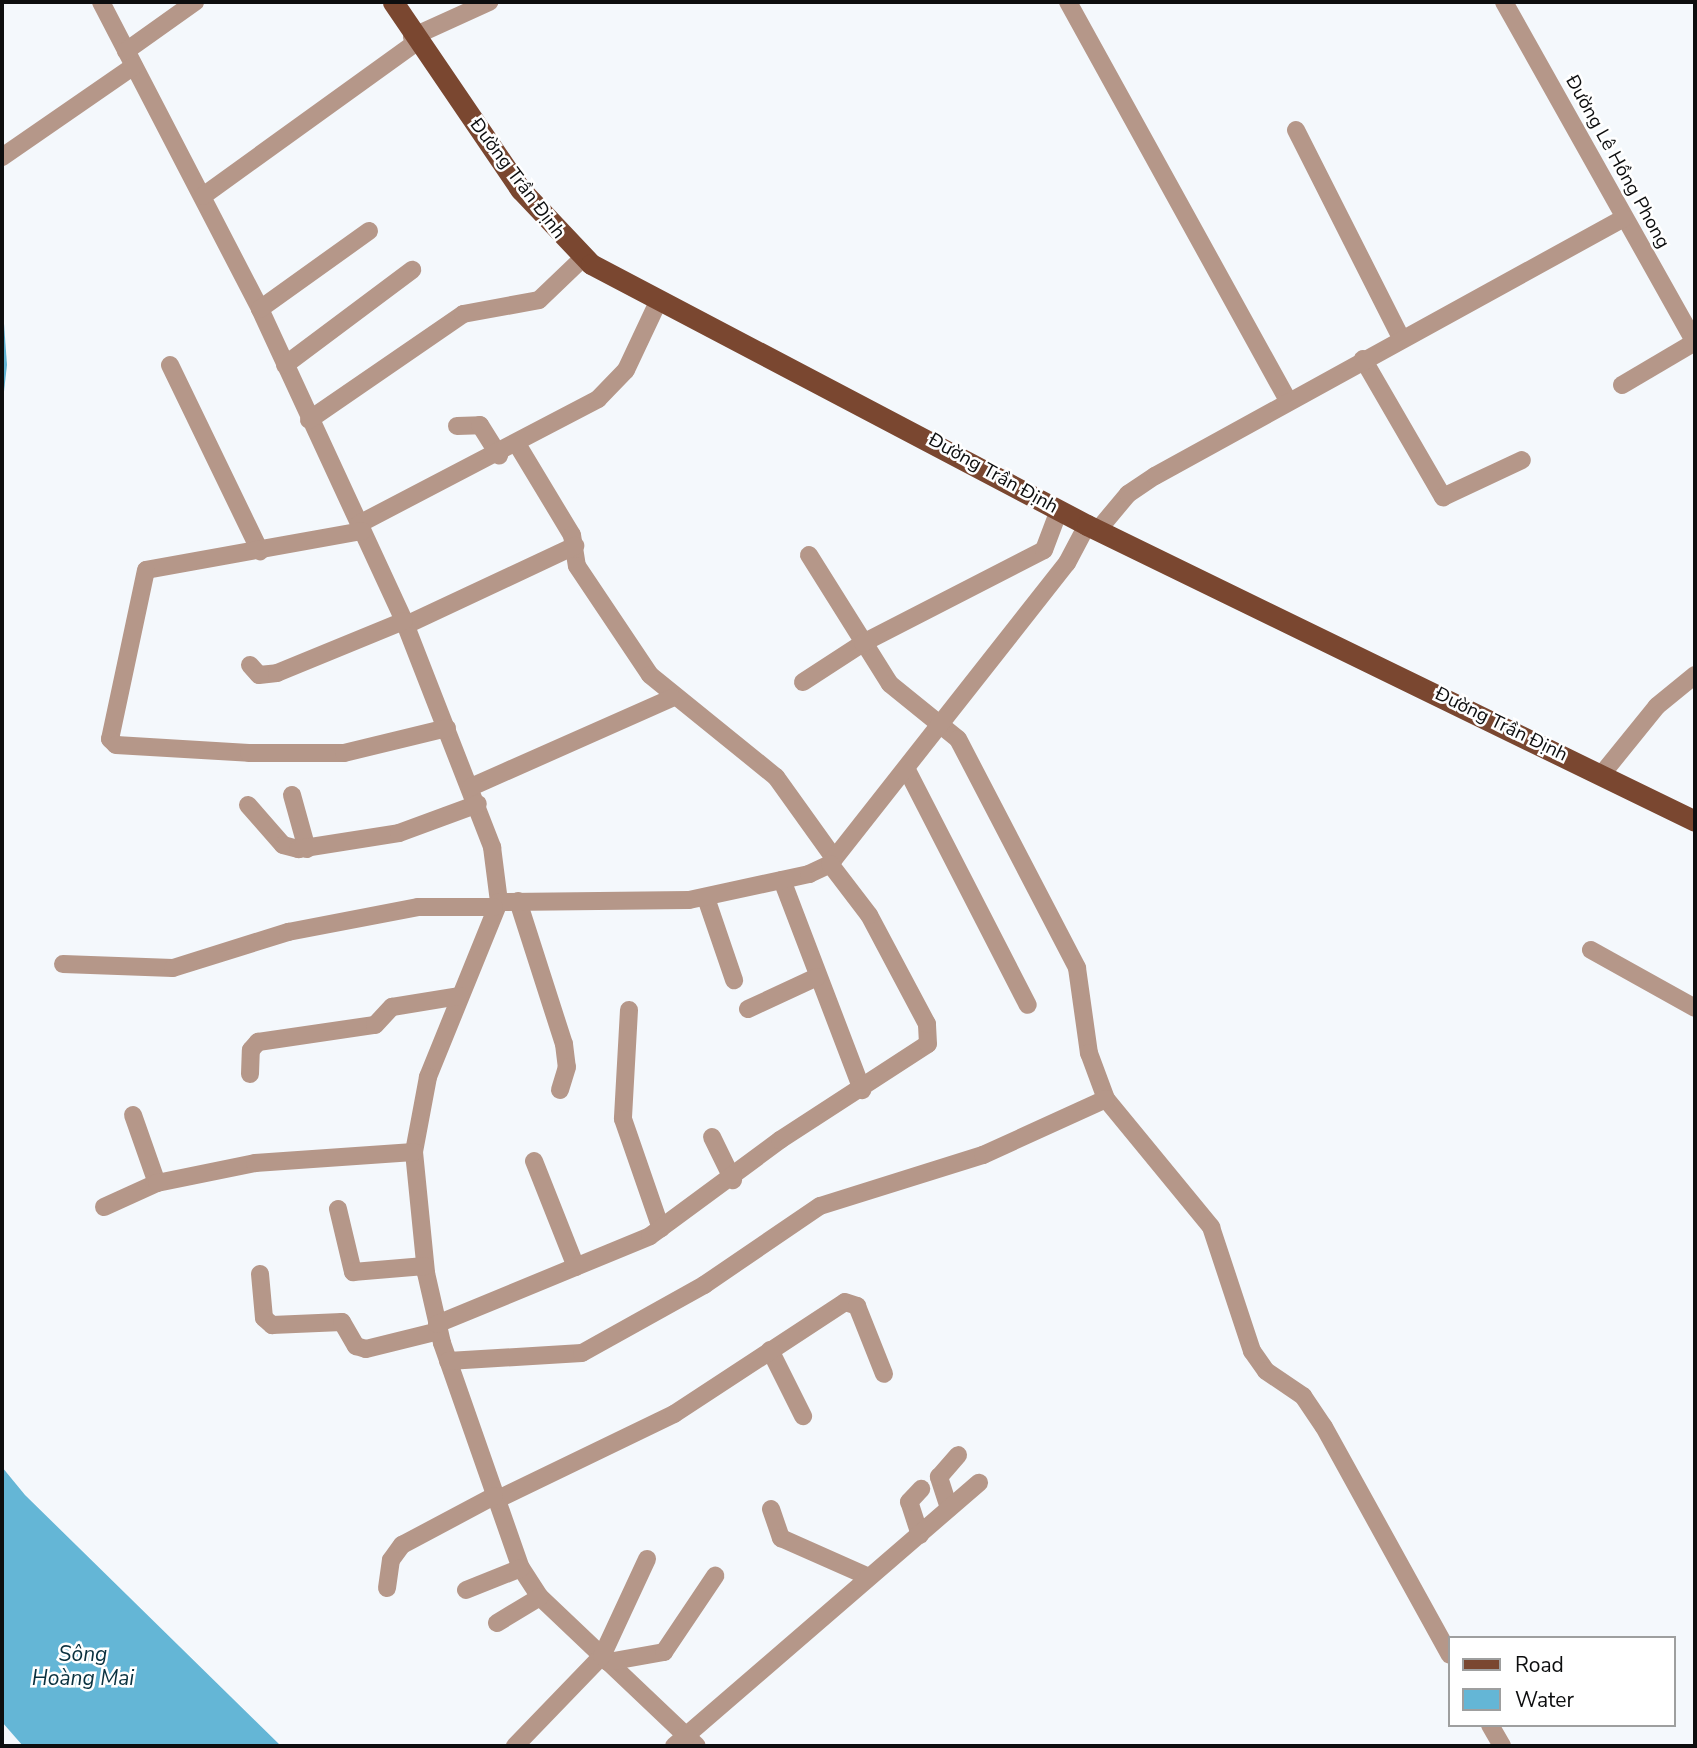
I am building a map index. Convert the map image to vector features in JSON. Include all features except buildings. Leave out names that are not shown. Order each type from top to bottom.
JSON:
[{"type":"main road","name":"Đường Trần Định","points":[[393,2],[414,40],[540,216],[583,258],[658,302],[1059,510],[1695,821]]},
{"type":"street","points":[[101,2],[260,309],[405,623],[475,796],[499,876],[497,905],[428,1077],[414,1152],[425,1266],[438,1327],[521,1568],[540,1597],[605,1659],[685,1742],[869,1577],[979,1483]]},
{"type":"street","points":[[2,157],[130,58],[195,2]]},
{"type":"street","points":[[203,196],[414,40],[489,2]]},
{"type":"street","points":[[1068,2],[1288,401]]},
{"type":"street","name":"Đường Lê Hồng Phong","points":[[1503,2],[1695,342]]},
{"type":"street","points":[[1296,130],[1401,338]]},
{"type":"street","points":[[63,964],[181,967],[288,932],[418,907],[497,905],[518,901],[706,898],[782,880],[832,861],[907,770],[1093,527],[1128,494],[1363,359],[1624,218]]},
{"type":"street","points":[[260,309],[369,231]]},
{"type":"street","points":[[309,420],[463,314],[539,300],[583,258]]},
{"type":"street","points":[[285,365],[412,270]]},
{"type":"street","points":[[447,728],[352,752],[112,742],[143,573],[260,551],[360,528],[499,455],[612,386],[658,302]]},
{"type":"street","points":[[1622,385],[1695,342]]},
{"type":"street","points":[[1363,359],[1443,497],[1522,460]]},
{"type":"street","points":[[170,365],[260,551]]},
{"type":"street","points":[[457,426],[480,425],[499,455]]},
{"type":"street","points":[[260,1275],[264,1318],[272,1325],[342,1322],[356,1346],[366,1349],[438,1327],[662,1229],[733,1180],[780,1140],[924,1048],[930,1032],[869,915],[776,777],[717,725],[672,698],[616,629],[577,566],[575,546],[517,444]]},
{"type":"street","points":[[803,682],[863,643],[1044,550],[1059,510]]},
{"type":"street","points":[[250,665],[259,675],[277,673],[405,623],[575,546]]},
{"type":"street","points":[[809,555],[890,684],[944,721],[1077,968],[1089,1053],[1106,1099],[1211,1227],[1252,1351],[1266,1371],[1303,1396],[1324,1427],[1448,1650]]},
{"type":"street","points":[[1602,774],[1657,706],[1695,675]]},
{"type":"street","points":[[248,805],[283,845],[307,849],[398,833],[672,698]]},
{"type":"street","points":[[907,770],[1028,1005]]},
{"type":"street","points":[[292,795],[307,849]]},
{"type":"street","points":[[782,880],[862,1090]]},
{"type":"street","points":[[706,898],[734,980]]},
{"type":"street","points":[[518,901],[564,1044],[567,1067],[560,1090]]},
{"type":"street","points":[[1591,950],[1695,1008]]},
{"type":"street","points":[[748,1009],[817,977]]},
{"type":"street","points":[[250,1074],[251,1050],[258,1042],[365,1027],[392,1007],[460,996]]},
{"type":"street","points":[[629,1010],[623,1119],[662,1229]]},
{"type":"street","points":[[448,1361],[582,1353],[704,1285],[820,1206],[983,1154],[1106,1099]]},
{"type":"street","points":[[133,1115],[157,1184]]},
{"type":"street","points":[[712,1137],[733,1180]]},
{"type":"street","points":[[104,1207],[157,1184],[255,1163],[414,1152]]},
{"type":"street","points":[[534,1161],[576,1267]]},
{"type":"street","points":[[338,1209],[353,1272],[425,1266]]},
{"type":"street","points":[[387,1588],[391,1560],[402,1545],[674,1414],[850,1301],[884,1374]]},
{"type":"street","points":[[770,1350],[803,1416]]},
{"type":"street","points":[[949,1508],[940,1472],[958,1455]]},
{"type":"street","points":[[919,1535],[909,1502],[921,1489]]},
{"type":"street","points":[[771,1509],[781,1538],[869,1577]]},
{"type":"street","points":[[515,1746],[605,1659],[647,1559]]},
{"type":"street","points":[[466,1590],[521,1568]]},
{"type":"street","points":[[605,1659],[664,1652],[715,1576]]},
{"type":"street","points":[[497,1623],[540,1597]]},
{"type":"street","points":[[1491,1727],[1502,1746]]},
{"type":"water","points":[[2,296],[7,365],[2,409]]},
{"type":"water","name":"Sông Hoàng Mai","points":[[2,1467],[25,1495],[281,1746],[23,1746],[2,1722]]}]
